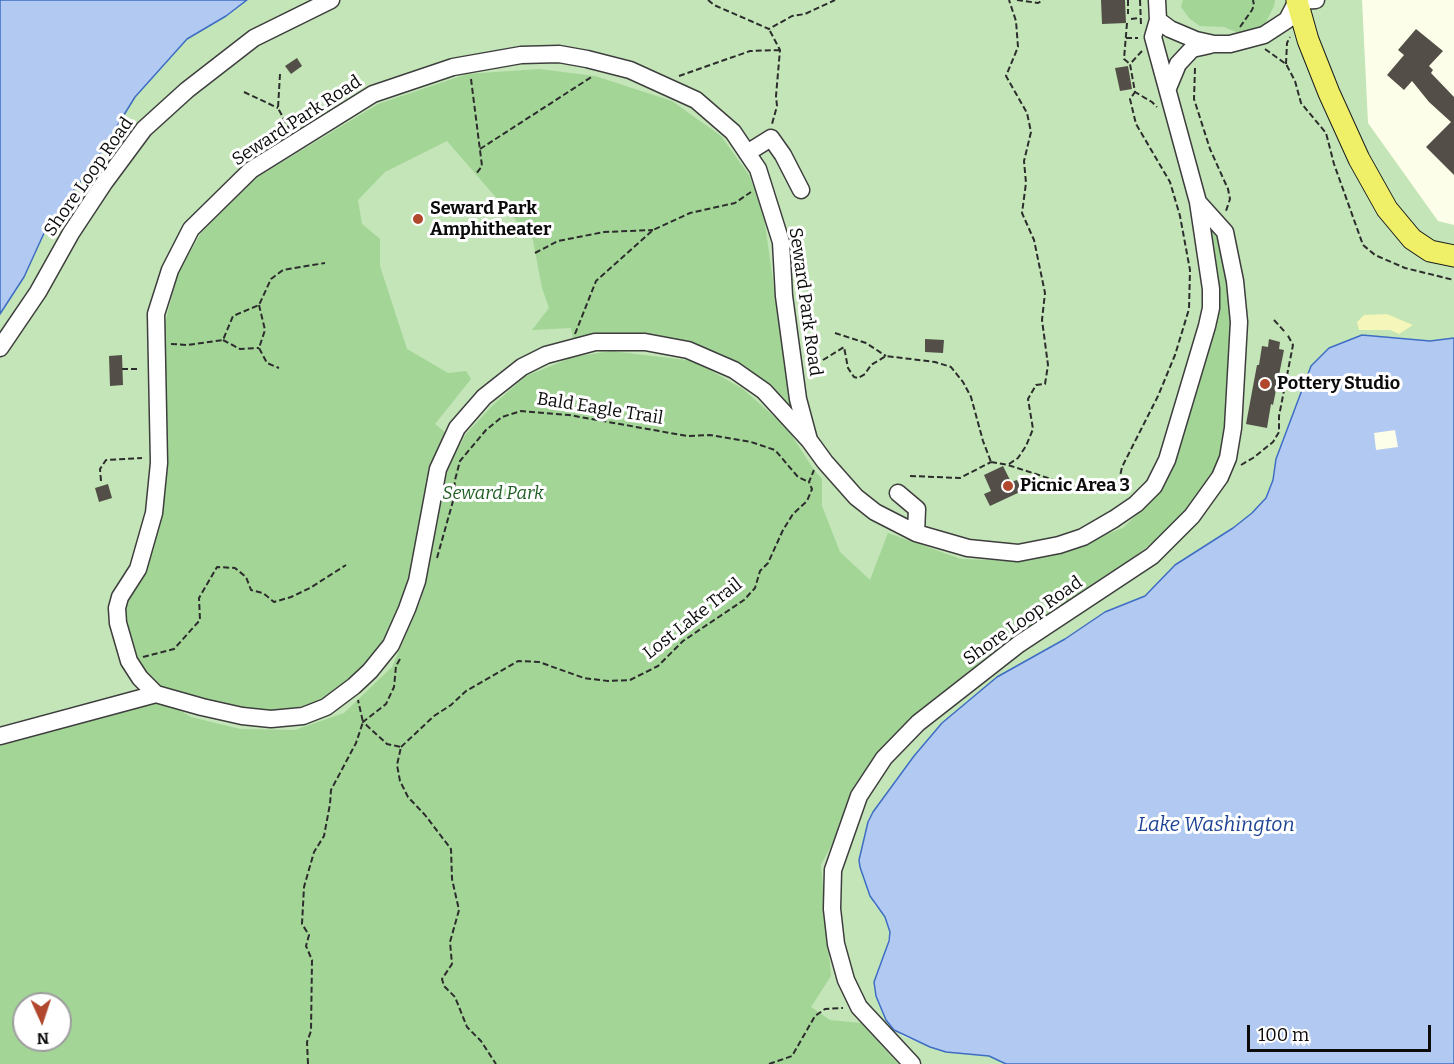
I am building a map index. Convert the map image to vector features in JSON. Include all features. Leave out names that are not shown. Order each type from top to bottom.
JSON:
[{"type":"main road","points":[[1301,0],[1308,40],[1329,93],[1359,159],[1387,209],[1397,224],[1412,239],[1430,251],[1454,256]]},
{"type":"street","name":"Shore Loop Road","points":[[0,348],[38,292],[70,233],[144,129],[187,90],[254,38],[331,0]]},
{"type":"street","name":"Seward Park Road","points":[[0,736],[156,694],[232,714],[271,719],[303,716],[326,707],[370,671],[391,645],[417,581],[438,469],[457,428],[484,397],[522,366],[546,355],[578,345],[595,342],[645,342],[688,350],[734,370],[764,392],[809,440],[825,462],[856,496],[875,512],[916,532],[968,548],[1018,553],[1059,546],[1083,537],[1136,504],[1154,486],[1170,449],[1211,308],[1211,289],[1198,202],[1153,37],[1158,20],[1157,0]]},
{"type":"street","points":[[1168,88],[1178,64],[1192,49],[1214,44],[1230,44],[1264,35],[1287,20],[1301,0]]},
{"type":"street","points":[[1158,20],[1184,36],[1214,44]]},
{"type":"street","name":"Seward Park Road","points":[[156,694],[140,678],[129,661],[118,623],[117,608],[120,597],[138,569],[154,513],[159,463],[156,314],[170,270],[191,229],[251,170],[373,94],[453,67],[521,56],[559,54],[630,70],[696,100],[733,132],[758,169],[781,242],[784,296],[798,399],[809,440]]},
{"type":"street","points":[[747,153],[771,138],[783,154],[801,190]]},
{"type":"street","name":"Shore Loop Road","points":[[912,1064],[859,1007],[846,980],[836,944],[832,909],[833,870],[859,796],[884,758],[918,723],[1019,644],[1152,556],[1192,516],[1220,477],[1228,458],[1234,422],[1239,322],[1235,281],[1225,232],[1198,202]]},
{"type":"street","points":[[898,493],[917,509],[916,532]]},
{"type":"path","points":[[708,0],[714,5],[770,29],[780,50],[777,106],[770,132],[771,138]]},
{"type":"path","points":[[770,29],[792,16],[805,14],[835,0]]},
{"type":"path","points":[[1008,465],[1018,458],[1033,429],[1028,399],[1036,385],[1045,384],[1048,365],[1042,320],[1046,293],[1034,240],[1022,213],[1026,183],[1024,161],[1031,132],[1027,113],[1006,76],[1018,47],[1016,21],[1009,0]]},
{"type":"path","points":[[1017,0],[1038,3],[1043,0]]},
{"type":"path","points":[[1128,0],[1128,14]]},
{"type":"path","points":[[1140,0],[1142,28]]},
{"type":"path","points":[[1241,32],[1240,27],[1254,4],[1253,0]]},
{"type":"path","points":[[1131,19],[1140,18]]},
{"type":"path","points":[[1127,23],[1124,59],[1130,64],[1136,92],[1160,109]]},
{"type":"path","points":[[1286,64],[1287,43],[1290,37]]},
{"type":"path","points":[[1126,38],[1138,38]]},
{"type":"path","points":[[1130,64],[1146,47]]},
{"type":"path","points":[[1261,47],[1286,64],[1295,81],[1301,103],[1326,133],[1334,164],[1363,245],[1376,255],[1406,268],[1454,280]]},
{"type":"path","points":[[655,81],[692,73],[750,51],[780,50]]},
{"type":"path","points":[[469,64],[482,166],[476,174]]},
{"type":"path","points":[[480,149],[610,65]]},
{"type":"path","points":[[1196,65],[1194,99],[1210,149],[1228,189],[1230,199],[1226,211]]},
{"type":"path","points":[[280,74],[278,108],[295,142]]},
{"type":"path","points":[[244,92],[278,108]]},
{"type":"path","points":[[910,476],[960,478],[991,462],[1008,465],[1085,490],[1100,492],[1113,489],[1119,481],[1122,467],[1158,396],[1175,355],[1189,309],[1190,270],[1180,216],[1170,182],[1136,124],[1130,99],[1136,92]]},
{"type":"path","points":[[578,345],[574,332],[596,280],[654,230],[690,213],[735,203],[758,186],[763,185]]},
{"type":"path","points":[[535,253],[558,241],[604,232],[654,230]]},
{"type":"path","points":[[279,368],[267,363],[259,348],[265,330],[259,304],[271,279],[283,270],[325,263]]},
{"type":"path","points":[[223,340],[233,316],[259,304]]},
{"type":"path","points":[[1220,477],[1253,458],[1273,442],[1280,432],[1279,416],[1293,345],[1274,320]]},
{"type":"path","points":[[835,333],[866,343],[886,356],[935,362],[951,367],[971,397],[991,462]]},
{"type":"path","points":[[156,342],[188,345],[223,340],[240,349],[259,348]]},
{"type":"path","points":[[823,360],[844,347],[848,368],[854,377],[858,378],[866,374],[871,365],[886,356]]},
{"type":"path","points":[[122,369],[139,369]]},
{"type":"path","name":"Bald Eagle Trail","points":[[435,567],[453,501],[460,461],[486,430],[502,417],[521,411],[569,415],[687,436],[710,435],[751,442],[775,450],[798,477],[809,482]]},
{"type":"path","points":[[101,481],[100,470],[106,460],[142,458]]},
{"type":"path","name":"Lost Lake Trail","points":[[400,747],[466,691],[518,661],[539,662],[584,678],[608,681],[630,680],[658,666],[683,640],[744,600],[755,588],[760,571],[768,563],[783,530],[793,514],[807,501],[812,489],[809,482],[814,470]]},
{"type":"path","points":[[129,661],[174,649],[200,620],[199,597],[218,567],[235,568],[246,577],[251,590],[263,593],[274,602],[310,588],[346,565]]},
{"type":"path","points":[[363,722],[386,704],[394,687],[396,666],[400,657]]},
{"type":"path","points":[[308,1064],[306,1042],[311,1031],[312,960],[306,946],[309,935],[302,924],[304,887],[314,852],[324,836],[331,790],[356,743],[363,722],[354,686]]},
{"type":"path","points":[[363,722],[387,744],[400,747],[397,765],[400,781],[408,797],[451,849],[452,879],[459,910],[450,942],[452,964],[442,979],[444,986],[455,997],[467,1027],[481,1041],[496,1064]]},
{"type":"path","points":[[769,1064],[792,1056],[815,1016],[825,1009],[859,1007]]},
{"type":"green space","name":"Seward Park","points":[[247,0],[1362,0],[1368,123],[1438,221],[1454,225],[1454,338],[1430,341],[1391,337],[1311,366],[1276,459],[1273,480],[1266,498],[1252,513],[1175,565],[1145,596],[1105,612],[1065,639],[868,822],[859,860],[874,904],[885,917],[890,932],[876,996],[886,1020],[903,1036],[930,1047],[946,1052],[989,1056],[1006,1064],[0,1064],[0,314],[24,277],[45,231],[103,149],[135,97],[187,39],[226,16]]},
{"type":"green space","points":[[1183,0],[1275,0],[1265,24],[1247,32],[1236,32],[1224,27],[1200,26],[1190,19],[1181,7]]},
{"type":"green space","points":[[539,69],[595,76],[672,101],[721,136],[749,175],[763,210],[791,408],[765,382],[722,355],[677,339],[621,336],[573,339],[571,328],[532,330],[549,308],[542,288],[533,240],[447,141],[385,172],[358,200],[362,224],[380,239],[380,266],[407,349],[448,373],[466,371],[471,379],[435,424],[447,434],[408,583],[389,643],[343,689],[304,706],[268,711],[156,694],[125,634],[125,607],[145,564],[159,346],[178,273],[201,233],[256,178],[378,104],[467,74]]},
{"type":"green space","points":[[1209,225],[1221,246],[1235,317],[1223,455],[1204,490],[1172,527],[1111,575],[999,645],[882,748],[821,865],[831,976],[811,1007],[830,1020],[861,1023],[898,1064],[0,1064],[0,746],[164,701],[191,717],[240,729],[295,730],[344,713],[392,667],[421,600],[446,471],[466,434],[493,405],[526,376],[573,357],[611,351],[694,361],[743,389],[787,428],[822,479],[822,506],[840,552],[870,580],[888,533],[961,559],[1020,561],[1074,547],[1123,528],[1160,492],[1219,305]]},
{"type":"sand","points":[[1387,314],[1413,325],[1399,334],[1390,330],[1359,330],[1357,322],[1364,315]]},
{"type":"water","points":[[0,0],[247,0],[226,16],[187,39],[135,97],[103,149],[45,231],[24,277],[0,314]]},
{"type":"water","name":"Lake Washington","points":[[1362,335],[1430,341],[1454,338],[1454,1064],[1006,1064],[989,1056],[946,1052],[894,1030],[886,1020],[876,996],[874,982],[890,932],[885,917],[870,896],[859,860],[868,822],[873,812],[914,756],[942,723],[997,677],[1065,639],[1105,612],[1145,596],[1175,565],[1252,513],[1266,498],[1273,480],[1276,459],[1311,366],[1329,348]]},
{"type":"pier","points":[[1395,430],[1398,447],[1376,450],[1374,433]]},
{"type":"building","points":[[1101,0],[1125,0],[1126,23],[1102,24]]},
{"type":"building","points":[[1416,29],[1443,51],[1429,66],[1433,70],[1431,73],[1454,97],[1454,175],[1426,147],[1451,122],[1429,102],[1412,81],[1404,90],[1387,75],[1404,55],[1398,50]]},
{"type":"building","points":[[297,58],[302,66],[291,74],[285,66]]},
{"type":"building","points":[[1128,66],[1132,89],[1120,91],[1115,68]]},
{"type":"building","points":[[925,339],[944,340],[943,353],[925,352]]},
{"type":"building","name":"Pottery Studio","points":[[1269,339],[1280,342],[1279,349],[1284,350],[1267,428],[1246,424],[1262,346],[1268,347]]},
{"type":"building","points":[[122,355],[123,385],[110,386],[109,356]]},
{"type":"building","name":"Picnic Area 3","points":[[1003,466],[1011,482],[1017,480],[1022,491],[990,506],[984,494],[991,491],[984,475]]},
{"type":"building","points":[[108,484],[112,498],[99,502],[95,488]]},
{"type":"place","name":"Seward Park Amphitheater","points":[[418,219]]},
{"type":"place","name":"Pottery Studio","points":[[1265,384]]},
{"type":"place","name":"Picnic Area 3","points":[[1008,486]]}]
